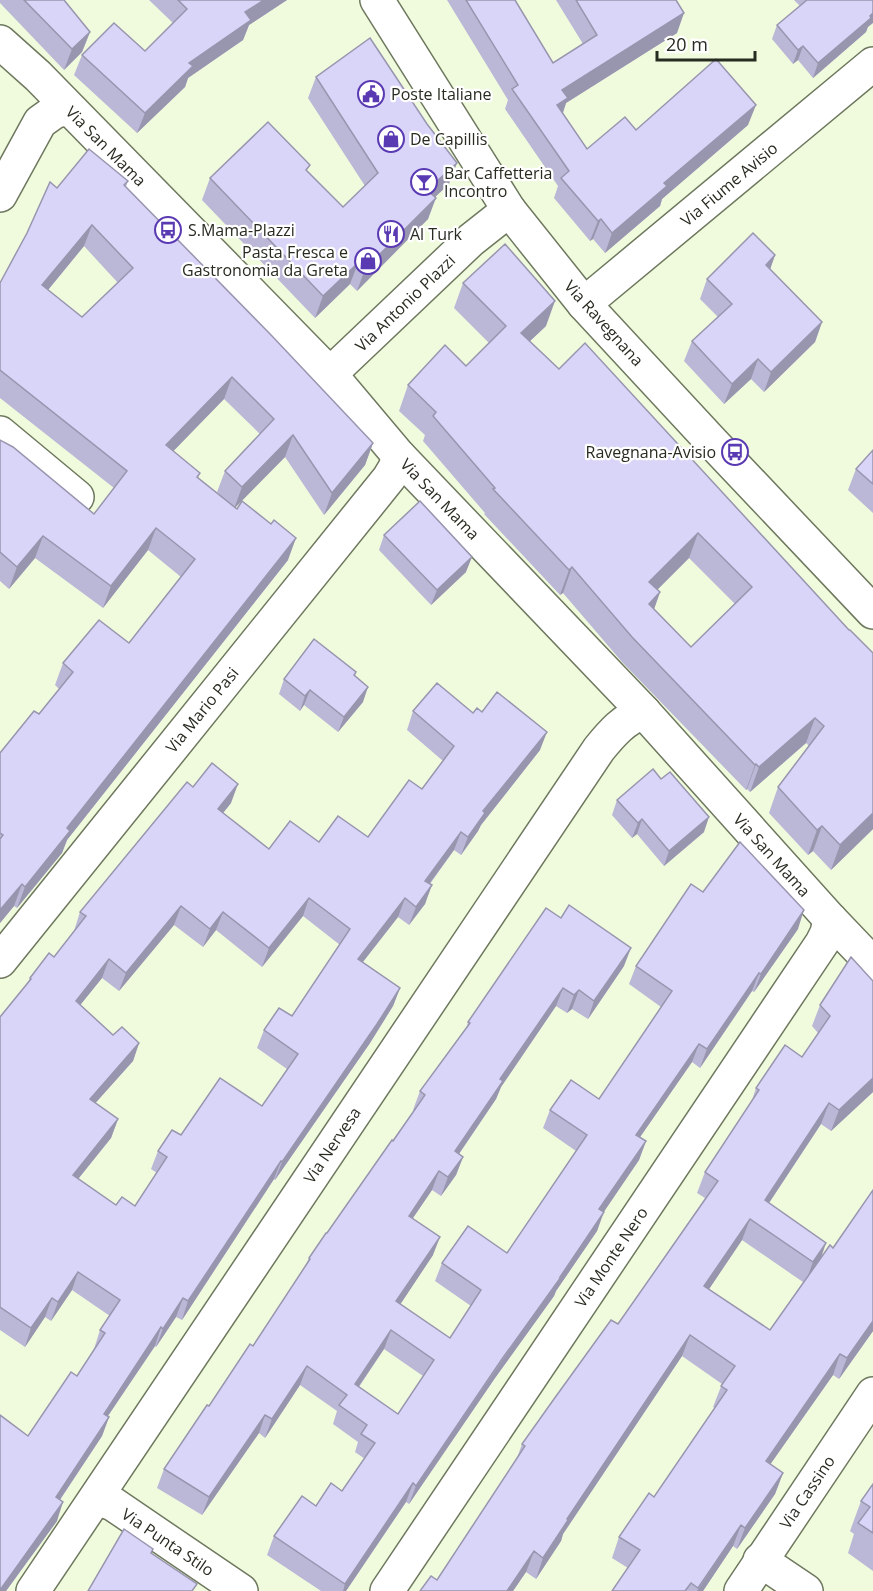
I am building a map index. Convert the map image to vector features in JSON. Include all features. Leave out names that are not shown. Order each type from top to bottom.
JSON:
[{"type":"street","name":"Via Ravegnana","points":[[377,0],[509,210],[584,304],[873,612]]},
{"type":"street","name":"Via San Mama","points":[[0,42],[38,76],[330,374],[399,456],[644,712],[873,964]]},
{"type":"street","name":"Via Fiume Avisio","points":[[584,304],[873,64]]},
{"type":"street","points":[[0,195],[40,122],[54,112],[68,108]]},
{"type":"street","name":"Via Antonio Plazzi","points":[[330,374],[471,240],[509,210]]},
{"type":"street","points":[[0,433],[77,497]]},
{"type":"street","name":"Via Mario Pasi","points":[[0,961],[389,478],[399,456]]},
{"type":"street","name":"Via Nervesa","points":[[33,1591],[599,749],[624,722],[644,712]]},
{"type":"street","name":"Via Monte Nero","points":[[387,1591],[822,943],[830,919]]},
{"type":"street","name":"Via Cassino","points":[[741,1591],[873,1394]]},
{"type":"street","name":"Via Punta Stilo","points":[[93,1503],[102,1500],[113,1504],[241,1591]]},
{"type":"street","points":[[760,1560],[806,1591]]},
{"type":"building","points":[[24,0],[64,0],[90,32],[72,49]]},
{"type":"building","points":[[178,0],[264,0],[245,12],[251,20],[189,63],[193,66],[145,113],[82,55],[114,23],[145,51],[187,9]]},
{"type":"building","points":[[466,0],[515,0],[553,63],[597,35],[576,0],[676,0],[684,13],[562,90],[568,98],[557,105],[587,149],[625,117],[636,130],[716,59],[756,105],[664,183],[667,186],[612,233],[601,219],[598,221],[561,178],[569,171],[512,89],[518,85]]},
{"type":"building","points":[[807,0],[873,0],[873,13],[871,18],[818,63],[803,46],[798,50],[777,25]]},
{"type":"building","points":[[370,38],[427,124],[457,163],[427,190],[436,198],[365,269],[358,263],[323,296],[210,178],[268,122],[310,165],[306,170],[343,207],[378,173],[316,77]]},
{"type":"building","points":[[89,149],[128,181],[124,185],[373,443],[332,493],[293,435],[242,487],[225,471],[274,419],[232,377],[166,445],[200,473],[197,477],[237,509],[242,501],[271,524],[274,520],[296,538],[67,828],[70,831],[25,887],[22,884],[0,910],[0,839],[3,835],[0,833],[0,753],[34,711],[39,714],[73,672],[63,663],[99,620],[129,643],[195,559],[156,528],[111,586],[43,536],[17,567],[0,552],[0,440],[13,447],[94,514],[127,471],[0,370],[0,283],[27,233],[50,182],[57,188]],"holes":[[[92,225],[133,268],[82,317],[42,285]]]},
{"type":"building","points":[[753,233],[775,255],[766,265],[822,322],[771,372],[758,359],[732,384],[692,341],[732,304],[707,279]]},
{"type":"building","points":[[505,244],[555,301],[521,333],[559,369],[585,343],[849,630],[873,653],[873,813],[840,845],[822,826],[817,830],[778,787],[824,726],[815,718],[759,767],[755,765],[632,637],[572,567],[569,570],[493,489],[495,488],[433,416],[436,412],[408,385],[445,345],[466,366],[506,326],[463,283]],"holes":[[[698,533],[752,587],[691,647],[649,604],[660,592],[649,582]]]},
{"type":"building","points":[[873,450],[873,484],[856,469]]},
{"type":"building","points":[[420,501],[472,557],[437,590],[384,535]]},
{"type":"building","points":[[314,639],[356,672],[354,675],[368,687],[344,717],[310,690],[305,696],[284,679]]},
{"type":"building","points":[[437,683],[473,713],[477,708],[482,712],[497,692],[547,732],[483,811],[485,813],[468,837],[461,832],[425,881],[432,885],[416,907],[405,898],[358,959],[400,988],[188,1301],[183,1298],[163,1329],[161,1327],[104,1414],[109,1417],[56,1497],[63,1502],[0,1590],[0,1415],[28,1436],[71,1372],[77,1376],[105,1333],[100,1330],[120,1300],[78,1272],[58,1302],[52,1298],[31,1328],[0,1307],[0,1017],[49,953],[54,957],[86,916],[80,912],[187,782],[193,787],[212,763],[238,784],[218,809],[269,849],[290,821],[319,842],[338,816],[368,837],[409,780],[422,789],[454,746],[413,711]],"holes":[[[309,898],[350,929],[292,1016],[279,1008],[264,1030],[298,1054],[262,1106],[220,1078],[181,1135],[172,1130],[158,1151],[167,1157],[135,1206],[122,1197],[116,1205],[73,1175],[118,1119],[90,1099],[139,1043],[122,1027],[113,1035],[76,1001],[109,959],[126,973],[181,906],[210,929],[223,912],[269,948]]]},
{"type":"building","points":[[653,769],[661,779],[670,772],[709,817],[669,851],[642,819],[638,823],[617,800]]},
{"type":"building","points":[[740,842],[804,910],[707,1049],[699,1044],[636,1135],[646,1141],[599,1209],[604,1212],[416,1486],[413,1483],[345,1584],[274,1536],[302,1496],[316,1506],[331,1483],[342,1491],[375,1443],[361,1434],[367,1425],[339,1405],[347,1395],[307,1366],[272,1419],[265,1415],[209,1497],[164,1469],[250,1344],[253,1346],[326,1233],[425,1095],[420,1091],[470,1023],[468,1022],[546,908],[561,918],[569,905],[631,948],[594,1001],[579,990],[574,995],[563,988],[500,1079],[503,1081],[455,1151],[463,1157],[448,1177],[439,1171],[409,1216],[440,1237],[396,1301],[450,1338],[481,1290],[442,1263],[468,1226],[507,1253],[587,1135],[550,1110],[571,1080],[599,1099],[672,991],[636,966],[691,884],[703,892]],"holes":[[[391,1330],[434,1360],[398,1414],[355,1384]]]},
{"type":"building","points":[[851,957],[873,981],[873,1078],[839,1110],[829,1103],[765,1200],[826,1243],[813,1262],[750,1219],[704,1286],[770,1330],[830,1245],[833,1248],[873,1190],[873,1321],[847,1358],[840,1354],[766,1461],[783,1473],[745,1528],[741,1525],[698,1588],[691,1583],[685,1591],[612,1591],[640,1550],[619,1537],[649,1493],[654,1497],[727,1390],[721,1386],[735,1366],[690,1335],[543,1558],[534,1551],[507,1591],[420,1591],[431,1576],[437,1580],[525,1446],[522,1444],[611,1320],[618,1324],[718,1181],[705,1172],[759,1090],[756,1088],[785,1045],[802,1057],[830,1016],[820,1005]]},
{"type":"building","points":[[873,1484],[873,1533],[858,1523],[870,1507],[861,1501]]},
{"type":"building","points":[[124,1529],[153,1549],[151,1553],[197,1584],[192,1591],[88,1591]]},
{"type":"place","name":"Poste Italiane","points":[[371,94]]},
{"type":"place","name":"De Capillis","points":[[391,139]]},
{"type":"place","name":"Bar Caffetteria Incontro","points":[[424,182]]},
{"type":"place","name":"S.Mama-Plazzi","points":[[168,230]]},
{"type":"place","name":"Al Turk","points":[[391,234]]},
{"type":"place","name":"Pasta Fresca e Gastronomia da Greta","points":[[368,261]]},
{"type":"place","name":"Ravegnana-Avisio","points":[[735,452]]}]
